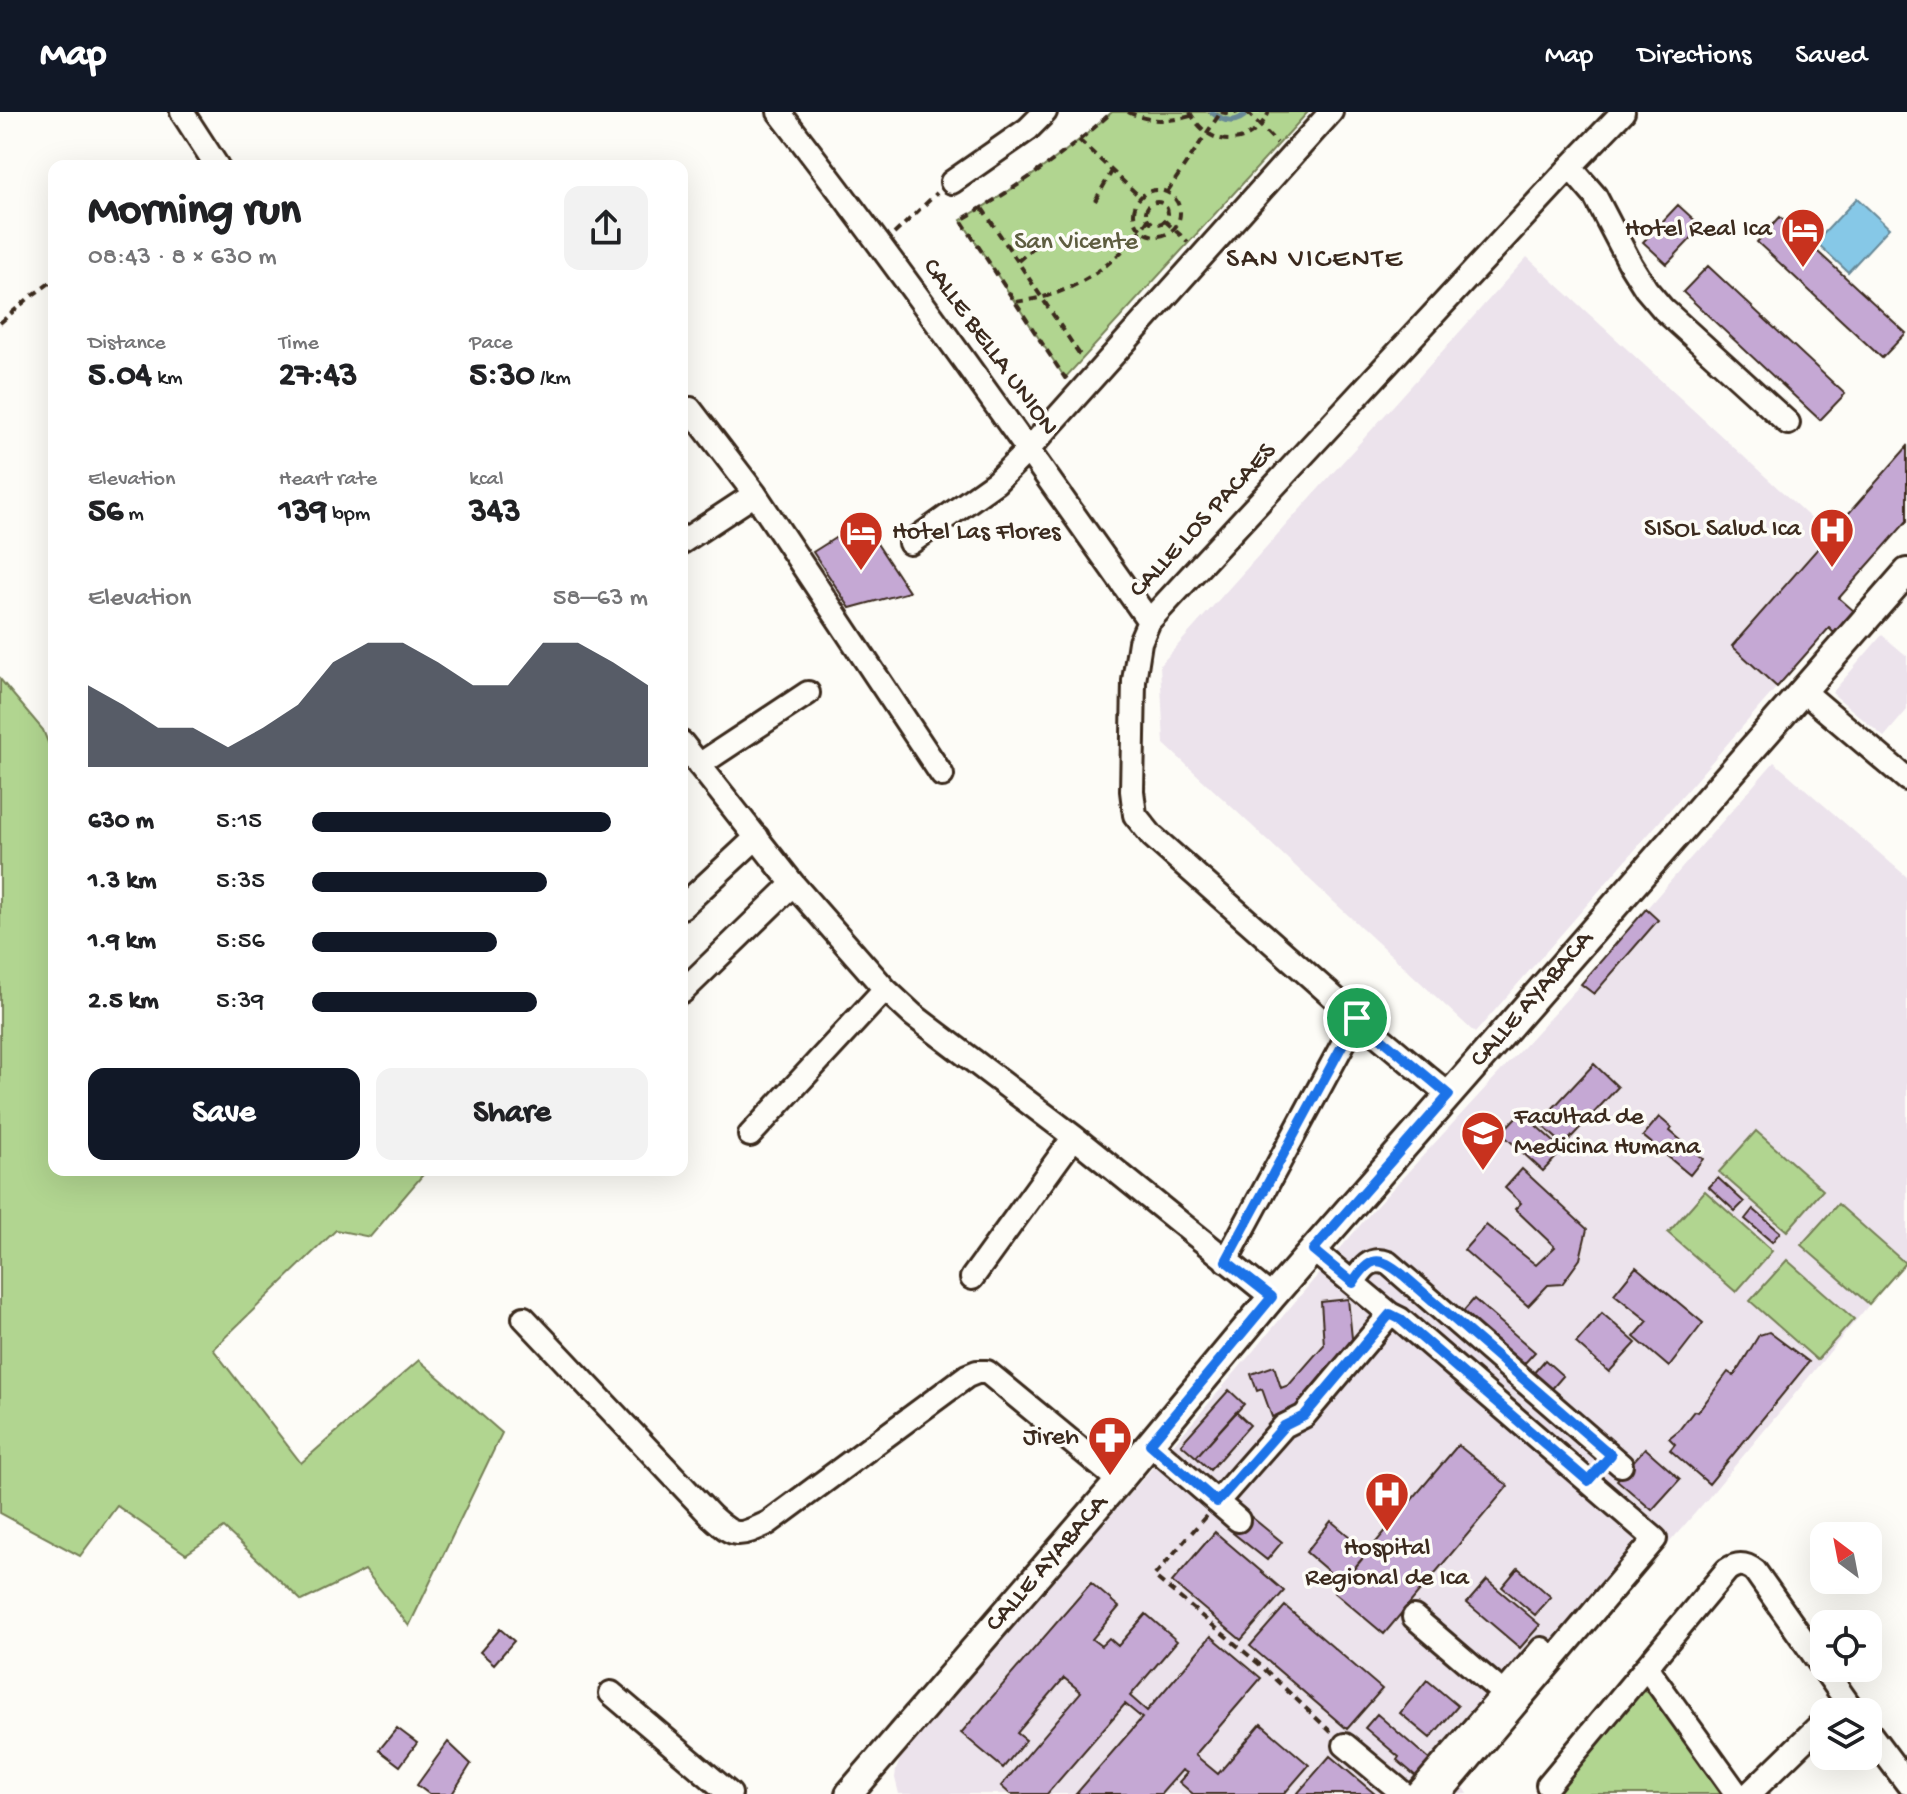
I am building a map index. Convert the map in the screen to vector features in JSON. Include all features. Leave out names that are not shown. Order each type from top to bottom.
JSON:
[{"type":"main road","name":"CALLE AYABACA","points":[[862,1789],[1272,1297],[1907,572]]},
{"type":"street","points":[[182,112],[213,160]]},
{"type":"street","name":"CALLE BELLA UNION","points":[[779,112],[841,191],[1149,621]]},
{"type":"street","points":[[952,182],[1028,129],[1045,112]]},
{"type":"street","points":[[910,543],[996,482],[1028,450],[1331,112]]},
{"type":"street","name":"CALLE LOS PACAES","points":[[1449,1095],[1357,1018],[1152,836],[1135,815],[1132,791],[1134,681],[1140,642],[1149,621],[1570,167],[1610,116]]},
{"type":"street","points":[[1570,167],[1595,196],[1631,265],[1663,309],[1788,423]]},
{"type":"street","points":[[690,409],[755,494],[942,775]]},
{"type":"street","points":[[688,538],[755,494]]},
{"type":"street","points":[[1802,690],[1907,779]]},
{"type":"street","points":[[699,765],[808,693]]},
{"type":"street","points":[[688,751],[793,884],[885,989],[913,1015],[1074,1137],[1272,1297]]},
{"type":"street","points":[[688,901],[757,837]]},
{"type":"street","points":[[688,986],[793,884]]},
{"type":"street","points":[[750,1135],[885,989]]},
{"type":"street","points":[[1226,1261],[1357,1018]]},
{"type":"street","points":[[972,1278],[1074,1137]]},
{"type":"street","points":[[1313,1250],[1400,1319],[1655,1539],[1440,1794]]},
{"type":"street","points":[[1353,1283],[1361,1270],[1374,1260],[1388,1263],[1616,1460],[1588,1481]]},
{"type":"street","points":[[1217,1502],[1284,1426],[1304,1416],[1390,1314]]},
{"type":"street","points":[[524,1318],[728,1531],[747,1533],[768,1523],[967,1376],[977,1372],[987,1372],[1119,1481]]},
{"type":"street","points":[[1501,1406],[1524,1380]]},
{"type":"street","points":[[1150,1444],[1238,1520]]},
{"type":"street","points":[[1417,1794],[1644,1529]]},
{"type":"street","points":[[1546,1782],[1727,1570],[1738,1565],[1755,1571],[1838,1698]]},
{"type":"street","points":[[1414,1617],[1504,1694]]},
{"type":"street","points":[[1646,1667],[1737,1794]]},
{"type":"street","points":[[611,1693],[730,1794]]},
{"type":"street","points":[[1749,1794],[1810,1735]]},
{"type":"street","points":[[1345,1745],[1404,1794]]},
{"type":"street","points":[[1882,1750],[1907,1783]]},
{"type":"path","points":[[982,208],[1082,358],[1065,378],[961,220],[1049,164],[1112,112]]},
{"type":"path","points":[[1128,112],[1158,120],[1178,120],[1191,114],[1206,133],[1231,140],[1244,138],[1260,126],[1269,112]]},
{"type":"path","points":[[1167,192],[1221,112],[1238,112]]},
{"type":"path","points":[[1247,112],[1279,144]]},
{"type":"path","points":[[1079,140],[1140,197]]},
{"type":"path","points":[[1095,201],[1112,171]]},
{"type":"path","points":[[881,247],[952,182]]},
{"type":"path","points":[[1153,190],[1167,192],[1178,204],[1179,219],[1174,228],[1163,235],[1148,234],[1137,224],[1134,210],[1140,197],[1153,190]]},
{"type":"path","points":[[1158,202],[1167,208],[1165,221],[1158,225],[1151,223],[1145,214],[1148,207],[1158,202]]},
{"type":"path","points":[[1016,302],[1072,286],[1097,272],[1122,252],[1148,220]]},
{"type":"path","points":[[1165,221],[1188,242]]},
{"type":"path","points":[[1018,261],[1044,238]]},
{"type":"path","points":[[0,323],[48,284]]},
{"type":"path","points":[[1217,1502],[1154,1576],[1259,1664],[1345,1745]]},
{"type":"shaded area","points":[[1527,257],[1830,536],[1732,646],[1777,687],[1475,1033],[1164,744],[1160,665]]},
{"type":"shaded area","points":[[1882,635],[1907,656],[1907,710],[1884,737],[1832,693]]},
{"type":"shaded area","points":[[1774,762],[1907,877],[1907,1259],[1709,1497],[1461,1782],[1468,1794],[899,1794],[895,1778],[903,1751],[1192,1423],[1373,1210],[1581,984]]},
{"type":"green space","name":"San Vicente","points":[[1112,112],[1308,112],[1065,378],[961,220],[1040,170]]},
{"type":"green space","points":[[0,679],[43,730],[48,742],[48,1176],[422,1176],[370,1237],[336,1230],[213,1349],[301,1463],[419,1360],[502,1433],[409,1626],[365,1570],[302,1601],[224,1528],[186,1554],[117,1506],[80,1556],[0,1513]]},
{"type":"green space","points":[[1756,1131],[1823,1190],[1787,1231],[1719,1172]]},
{"type":"green space","points":[[1705,1191],[1772,1251],[1736,1292],[1668,1233]]},
{"type":"green space","points":[[1838,1204],[1905,1263],[1869,1304],[1801,1245]]},
{"type":"green space","points":[[1787,1260],[1854,1319],[1817,1360],[1750,1301]]},
{"type":"green space","points":[[1638,1693],[1650,1693],[1723,1794],[1560,1794],[1558,1791]]},
{"type":"water","points":[[1857,198],[1889,228],[1848,272],[1816,242]]},
{"type":"building","points":[[1678,205],[1702,227],[1667,264],[1643,242]]},
{"type":"building","points":[[1780,217],[1906,333],[1882,358],[1757,242]]},
{"type":"building","points":[[1708,266],[1845,394],[1820,420],[1683,292]]},
{"type":"building","name":"SISOL Salud Ica","points":[[1907,447],[1907,521],[1839,598],[1854,611],[1834,633],[1829,628],[1777,687],[1732,646]]},
{"type":"building","name":"Hotel Las Flores","points":[[862,521],[909,592],[850,608],[813,552]]},
{"type":"building","points":[[1646,909],[1658,920],[1594,994],[1581,984]]},
{"type":"building","points":[[1594,1064],[1618,1087],[1564,1145],[1539,1123]]},
{"type":"building","points":[[1521,1112],[1563,1150],[1543,1171],[1501,1133]]},
{"type":"building","points":[[1659,1117],[1672,1128],[1670,1131],[1703,1159],[1690,1175],[1643,1136]]},
{"type":"building","points":[[1522,1169],[1587,1229],[1580,1259],[1562,1284],[1548,1285],[1528,1306],[1464,1250],[1486,1225],[1536,1265],[1555,1247],[1515,1209],[1521,1203],[1505,1188]]},
{"type":"building","points":[[1718,1178],[1744,1202],[1735,1211],[1709,1187]]},
{"type":"building","points":[[1753,1209],[1780,1232],[1772,1242],[1745,1219]]},
{"type":"building","points":[[1636,1267],[1703,1323],[1669,1367],[1634,1337],[1648,1321],[1614,1294]]},
{"type":"building","points":[[1348,1299],[1353,1348],[1304,1405],[1272,1417],[1262,1389],[1257,1391],[1251,1374],[1274,1366],[1281,1388],[1289,1385],[1324,1345],[1321,1302]]},
{"type":"building","points":[[1474,1299],[1535,1352],[1522,1366],[1461,1314]]},
{"type":"building","points":[[1602,1313],[1636,1343],[1609,1372],[1576,1343]]},
{"type":"building","points":[[1769,1332],[1809,1362],[1709,1484],[1670,1450],[1675,1444],[1669,1438],[1694,1411],[1698,1412],[1728,1372],[1734,1376],[1759,1335]]},
{"type":"building","points":[[1545,1360],[1563,1376],[1550,1391],[1532,1375]]},
{"type":"building","points":[[1229,1390],[1244,1404],[1196,1457],[1181,1444]]},
{"type":"building","points":[[1236,1412],[1250,1425],[1210,1470],[1196,1457]]},
{"type":"building","points":[[1458,1445],[1508,1486],[1384,1634],[1334,1592]]},
{"type":"building","points":[[1645,1448],[1680,1479],[1652,1510],[1617,1480]]},
{"type":"building","points":[[1249,1515],[1282,1542],[1267,1560],[1233,1533]]},
{"type":"building","points":[[1331,1521],[1368,1552],[1342,1583],[1306,1552]]},
{"type":"building","points":[[1215,1532],[1284,1591],[1241,1640],[1172,1582]]},
{"type":"building","points":[[1518,1568],[1551,1597],[1535,1615],[1502,1587]]},
{"type":"building","points":[[1487,1580],[1540,1625],[1520,1648],[1467,1603]]},
{"type":"building","points":[[1091,1583],[1119,1607],[1092,1639],[1101,1646],[1109,1638],[1118,1646],[1146,1614],[1177,1641],[1130,1696],[1147,1711],[1211,1636],[1261,1678],[1195,1755],[1218,1774],[1261,1724],[1309,1765],[1284,1794],[1193,1794],[1179,1782],[1187,1773],[1182,1770],[1161,1794],[1076,1794],[1142,1718],[1125,1704],[1047,1794],[1010,1794],[1001,1786],[1081,1692],[1064,1678],[1017,1733],[1026,1740],[1003,1768],[961,1733]]},
{"type":"building","points":[[1285,1606],[1382,1689],[1347,1729],[1250,1646]]},
{"type":"building","points":[[500,1629],[514,1641],[494,1664],[480,1652]]},
{"type":"building","points":[[1427,1680],[1458,1706],[1430,1738],[1400,1713]]},
{"type":"building","points":[[1377,1714],[1431,1761],[1417,1777],[1365,1728]]},
{"type":"building","points":[[397,1728],[417,1743],[400,1766],[379,1750]]},
{"type":"building","points":[[448,1742],[471,1764],[452,1794],[429,1794],[417,1785]]},
{"type":"building","points":[[1330,1756],[1375,1794],[1297,1794]]},
{"type":"waterway","points":[[1212,112],[1230,121],[1248,112]]},
{"type":"place","name":"Hotel Real Ica","points":[[1803,269]]},
{"type":"place","name":"SISOL Salud Ica","points":[[1832,569]]},
{"type":"place","name":"Hotel Las Flores","points":[[861,572]]},
{"type":"place","name":"Facultad de Medicina Humana","points":[[1483,1172]]},
{"type":"place","name":"Jireh","points":[[1110,1477]]},
{"type":"place","name":"Hospital Regional de Ica","points":[[1387,1533]]},
{"type":"district","name":"SAN VICENTE","points":[[1315,260]]},
{"type":"route","points":[[1357,1018],[1449,1095],[1313,1250],[1353,1283],[1361,1270],[1374,1260],[1388,1263],[1403,1275],[1611,1455],[1588,1481],[1400,1319],[1390,1314],[1304,1416],[1284,1426],[1217,1502],[1150,1444],[1272,1297],[1226,1261],[1357,1018]]}]
